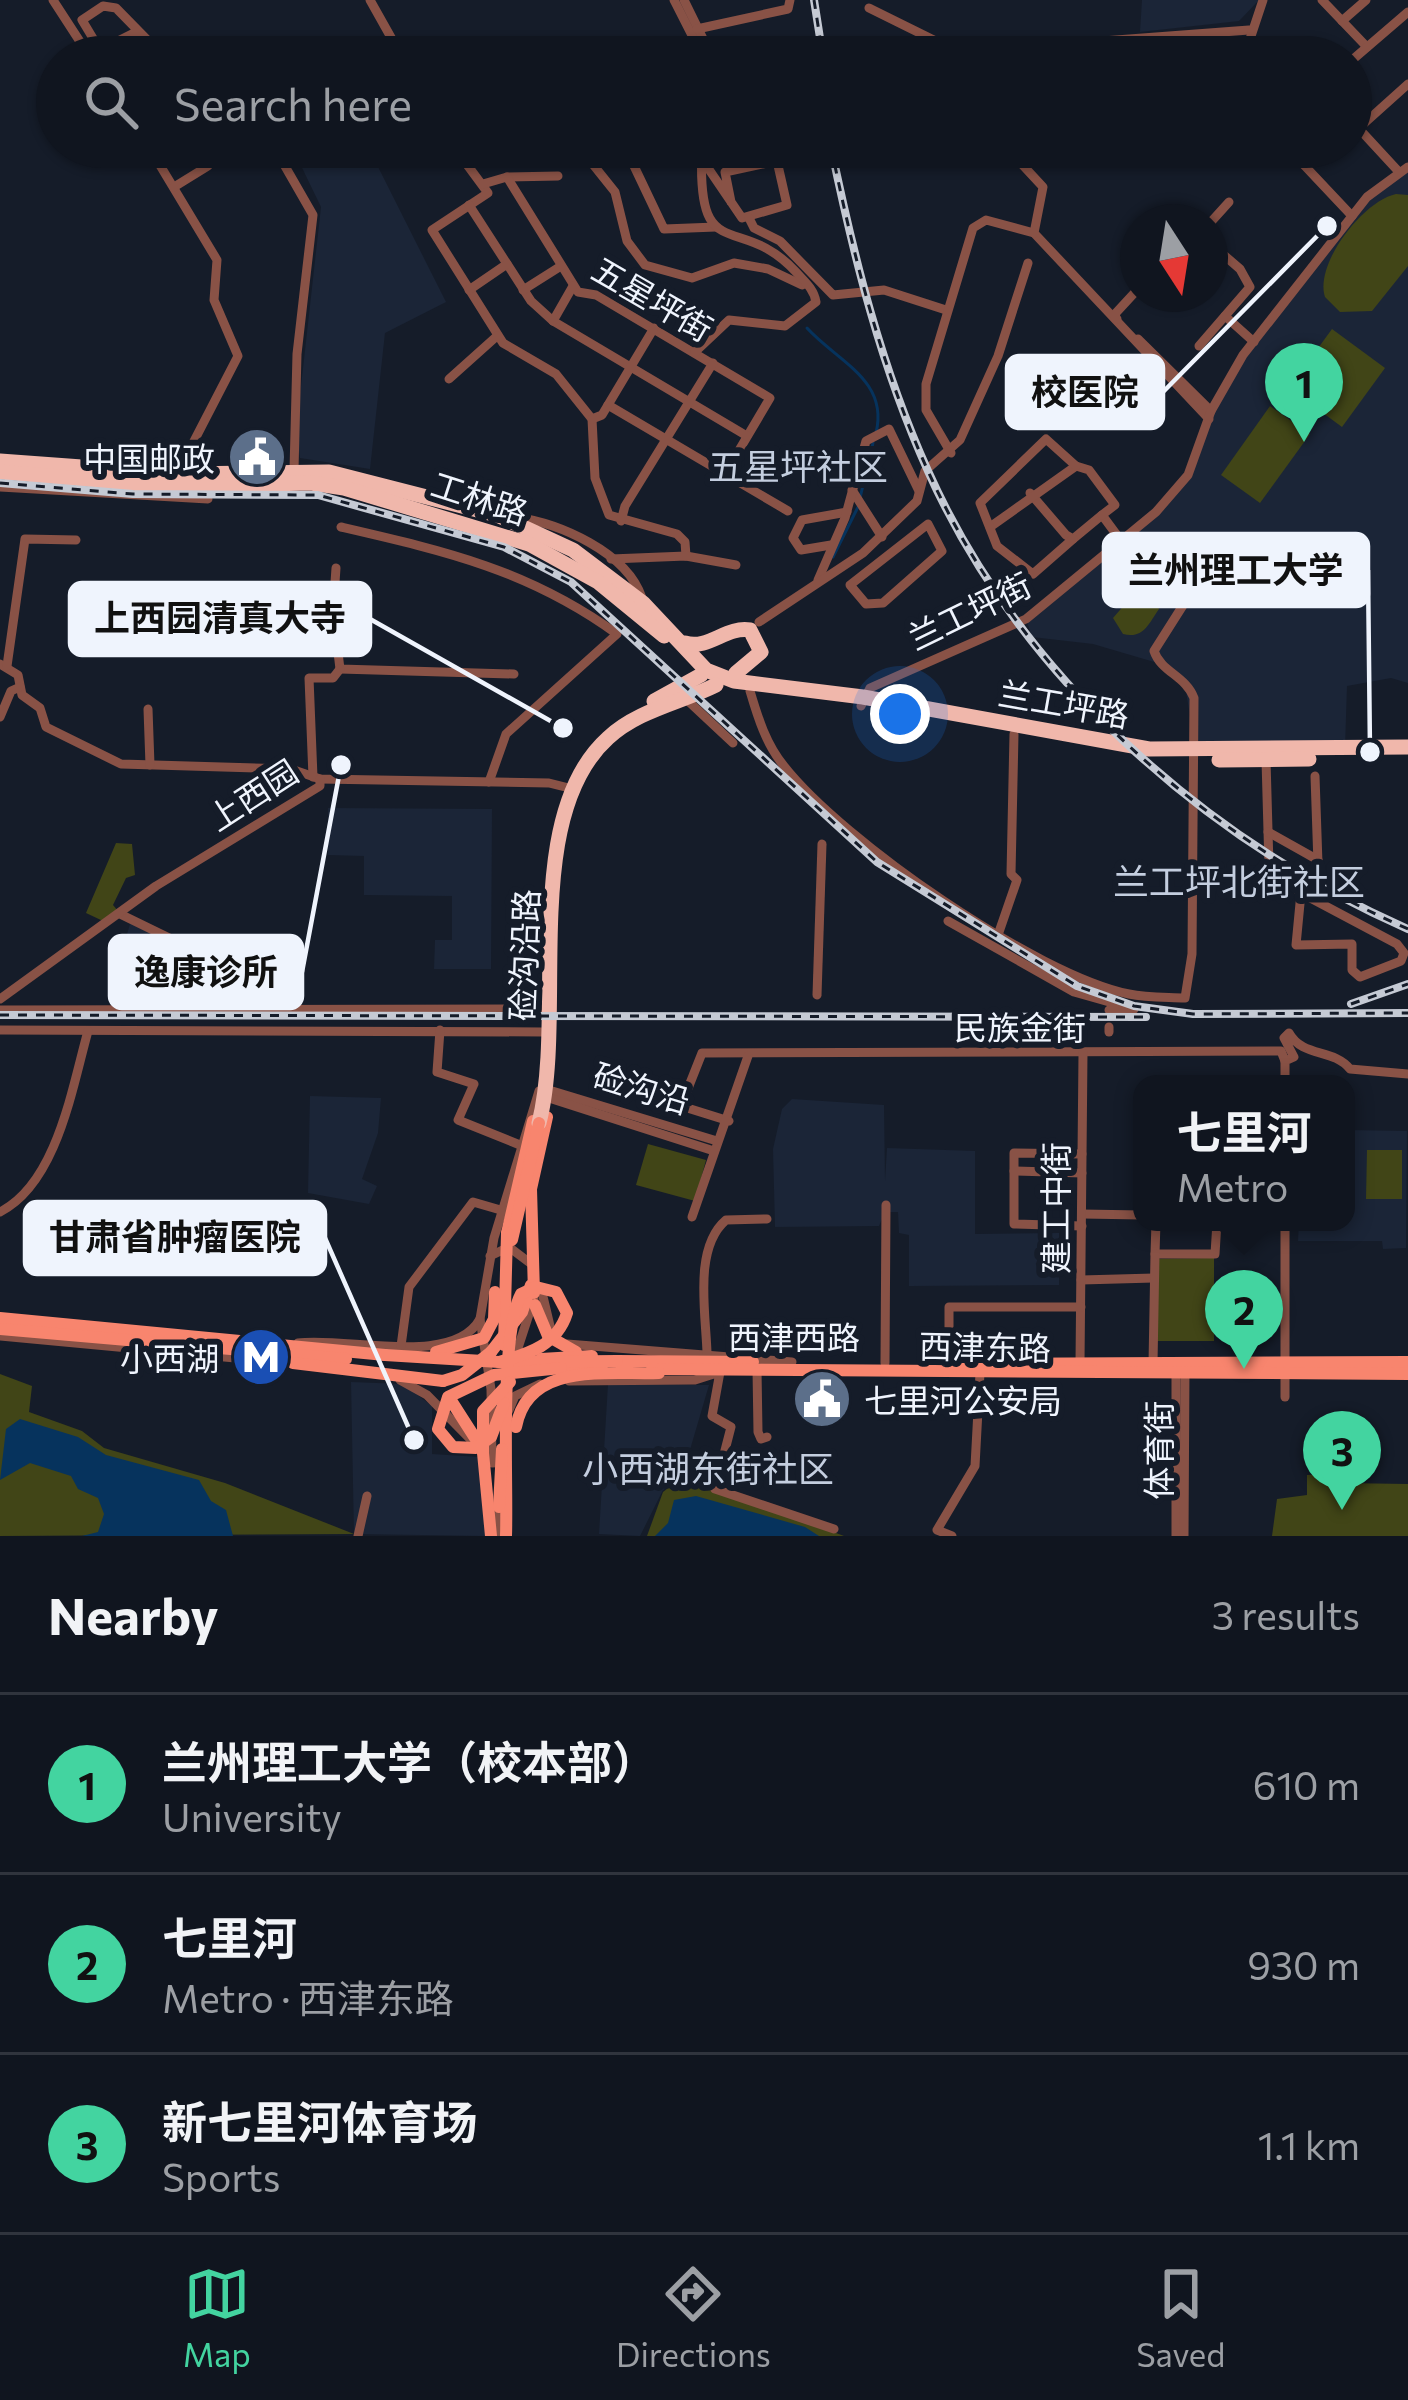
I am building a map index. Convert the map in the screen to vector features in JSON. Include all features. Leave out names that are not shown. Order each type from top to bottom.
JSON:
[{"type":"highway","name":"工林路","points":[[0,458],[178,480],[294,470],[329,472],[497,515],[560,541],[644,603],[685,643],[698,687]]},
{"type":"highway","name":"工林路","points":[[0,472],[327,484],[510,535],[598,582],[660,632],[698,687]]},
{"type":"highway","points":[[568,788],[607,739],[698,687],[718,642],[744,632],[758,650],[735,672],[758,658],[752,628],[702,644],[685,643]]},
{"type":"highway","points":[[568,788],[586,748],[632,713],[698,687]]},
{"type":"highway","name":"兰工坪路","points":[[698,687],[862,702],[1196,755],[1266,760],[1408,756]]},
{"type":"highway","name":"兰工坪路","points":[[698,687],[862,702],[1118,754],[1408,746]]},
{"type":"highway","name":"硷沟沿路","points":[[546,1090],[548,864],[568,788]]},
{"type":"highway","name":"硷沟沿路","points":[[536,1122],[546,1090],[555,893],[568,788]]},
{"type":"main road","points":[[546,1090],[531,1189],[532,1289],[548,1336],[589,1356]]},
{"type":"main road","points":[[0,1318],[338,1350],[468,1347],[488,1334],[507,1233],[536,1122]]},
{"type":"main road","points":[[502,1536],[511,1337],[509,1262],[536,1122]]},
{"type":"main road","points":[[502,1536],[506,1407],[502,1274],[507,1233]]},
{"type":"main road","points":[[499,1363],[555,1336],[566,1318],[562,1298],[550,1288],[521,1294],[511,1337]]},
{"type":"main road","points":[[246,1352],[268,1361],[443,1381],[478,1364],[532,1289]]},
{"type":"main road","points":[[0,1332],[246,1352],[659,1371]]},
{"type":"main road","points":[[338,1350],[384,1359]]},
{"type":"main road","points":[[502,1536],[485,1451],[483,1411],[516,1377],[552,1356],[690,1355],[725,1367]]},
{"type":"main road","name":"西津西路","points":[[384,1359],[499,1363],[612,1356],[725,1367],[1153,1364],[1182,1369]]},
{"type":"main road","name":"西津东路","points":[[1285,1371],[1408,1362]]},
{"type":"main road","points":[[502,1536],[516,1424],[529,1394],[559,1378],[725,1367]]},
{"type":"main road","name":"西津东路","points":[[725,1367],[1408,1374]]},
{"type":"main road","points":[[506,1407],[491,1437],[476,1448],[453,1447],[438,1429],[441,1406],[459,1390],[494,1375],[561,1368]]},
{"type":"main road","points":[[409,1376],[452,1402],[485,1451]]},
{"type":"street","points":[[52,0],[76,36]]},
{"type":"street","points":[[370,0],[390,36]]},
{"type":"street","points":[[674,0],[692,36]]},
{"type":"street","points":[[684,0],[701,36]]},
{"type":"street","points":[[697,29],[788,9],[790,0]]},
{"type":"street","points":[[1248,36],[1264,0]]},
{"type":"street","points":[[1322,0],[1356,36]]},
{"type":"street","points":[[1342,21],[1366,0]]},
{"type":"street","points":[[92,36],[82,20],[107,5],[143,36]]},
{"type":"street","points":[[869,8],[926,36]]},
{"type":"street","points":[[1372,43],[1408,12]]},
{"type":"street","points":[[1200,36],[1249,30]]},
{"type":"street","points":[[128,36],[138,31]]},
{"type":"street","points":[[1372,111],[1407,85]]},
{"type":"street","points":[[1372,140],[1403,169]]},
{"type":"street","points":[[162,168],[218,260],[214,300],[238,360],[178,480]]},
{"type":"street","points":[[174,187],[205,168]]},
{"type":"street","points":[[286,168],[313,215],[297,353],[294,470]]},
{"type":"street","points":[[470,168],[488,194],[432,230],[497,336],[556,374],[592,419],[600,498],[609,515],[677,534],[685,542],[686,556]]},
{"type":"street","points":[[596,168],[615,192],[627,241],[645,265],[692,278],[734,263],[768,269],[789,276],[816,297]]},
{"type":"street","points":[[635,168],[664,229],[716,227]]},
{"type":"street","points":[[704,168],[703,206],[723,236],[778,252],[816,297]]},
{"type":"street","points":[[708,168],[742,218],[787,205],[779,168]]},
{"type":"street","points":[[731,202],[725,172],[744,168]]},
{"type":"street","points":[[1025,168],[1043,187],[1034,233]]},
{"type":"street","points":[[1307,168],[1352,216]]},
{"type":"street","name":"兰工坪街","points":[[862,702],[892,678],[1026,619],[1122,542],[1182,483],[1210,415],[1254,342],[1352,216],[1403,169]]},
{"type":"street","points":[[483,184],[507,177],[558,176]]},
{"type":"street","name":"五星坪街","points":[[507,177],[573,286],[770,398],[725,474]]},
{"type":"street","points":[[469,205],[524,290],[553,321],[747,436]]},
{"type":"street","points":[[749,218],[754,228],[780,241],[833,295],[884,290],[946,310]]},
{"type":"street","points":[[951,453],[925,404],[928,369],[975,224],[986,220],[1034,233],[1210,415]]},
{"type":"street","points":[[1199,346],[1250,286],[1228,259]]},
{"type":"street","points":[[752,628],[882,537],[917,501],[925,471],[951,453],[998,356],[1028,263]]},
{"type":"street","points":[[469,290],[507,264]]},
{"type":"street","points":[[524,290],[561,266]]},
{"type":"street","points":[[553,321],[573,286]]},
{"type":"street","points":[[695,352],[729,320],[785,326],[809,313],[816,297]]},
{"type":"street","points":[[1120,308],[1114,315],[1210,415]]},
{"type":"street","points":[[1225,316],[1254,342]]},
{"type":"street","points":[[592,419],[608,405],[654,328]]},
{"type":"street","points":[[449,379],[497,336]]},
{"type":"street","name":"五星坪街","points":[[621,521],[713,363]]},
{"type":"street","points":[[608,405],[788,511]]},
{"type":"street","points":[[818,580],[858,496],[874,437],[889,429],[920,490]]},
{"type":"street","points":[[1046,439],[1076,466],[1089,470],[1115,505],[1102,515],[1033,574],[1001,551],[980,498],[1046,439]]},
{"type":"street","points":[[990,527],[1030,493],[1076,466]]},
{"type":"street","points":[[0,487],[208,499]]},
{"type":"street","points":[[1030,493],[1073,539]]},
{"type":"street","points":[[858,496],[882,537]]},
{"type":"street","points":[[831,545],[801,550],[794,534],[802,520],[847,512]]},
{"type":"street","points":[[497,515],[570,532],[610,559],[640,590],[644,603]]},
{"type":"street","points":[[1102,515],[1122,542]]},
{"type":"street","points":[[928,524],[943,548],[883,603],[866,604],[850,585],[907,543],[928,524]]},
{"type":"street","points":[[341,527],[463,555],[515,573],[617,634],[506,734],[490,782]]},
{"type":"street","points":[[892,528],[907,543]]},
{"type":"street","points":[[76,540],[26,539],[3,665],[18,675],[20,687],[40,708],[46,727],[121,764],[291,769],[317,778],[309,678],[333,678],[340,669],[333,611],[336,568]]},
{"type":"street","points":[[610,559],[686,556],[736,565]]},
{"type":"street","points":[[750,691],[763,733],[800,782],[911,878],[1073,972],[1128,994],[1185,998],[1192,954],[1196,755],[1192,691],[1154,651],[1194,588]]},
{"type":"street","points":[[340,669],[514,674]]},
{"type":"street","points":[[0,717],[11,692],[20,687]]},
{"type":"street","points":[[698,687],[733,743]]},
{"type":"street","points":[[148,709],[151,765]]},
{"type":"street","points":[[999,932],[1017,880],[1011,874],[1014,734]]},
{"type":"street","points":[[1266,760],[1270,870],[1301,893],[1354,921],[1404,952],[1401,962],[1360,977],[1352,970],[1354,921]]},
{"type":"street","points":[[1268,832],[1318,862],[1315,776]]},
{"type":"street","name":"上西园","points":[[0,998],[270,813],[320,786],[317,778],[568,788]]},
{"type":"street","points":[[817,995],[822,844]]},
{"type":"street","points":[[1301,893],[1296,945],[1352,944]]},
{"type":"street","points":[[119,914],[192,946],[197,955],[183,996]]},
{"type":"street","points":[[948,921],[1074,992],[1134,1009],[1109,1010]]},
{"type":"street","points":[[0,1010],[544,1009]]},
{"type":"street","points":[[0,1030],[544,1032]]},
{"type":"street","points":[[440,1030],[437,1072],[474,1084],[458,1120],[520,1145]]},
{"type":"street","points":[[0,1212],[30,1188],[50,1147],[88,1031]]},
{"type":"street","points":[[1285,1075],[1285,1061],[1294,1057],[1284,1038],[1289,1033],[1304,1049],[1341,1058],[1350,1069],[1408,1074]]},
{"type":"street","name":"民族金街","points":[[729,1121],[681,1106],[702,1053],[1281,1051],[1285,1061]]},
{"type":"street","name":"建工中街","points":[[1080,1364],[1083,1053]]},
{"type":"street","points":[[692,1217],[748,1056]]},
{"type":"street","points":[[485,1451],[491,1389],[481,1319],[490,1256],[520,1145],[546,1090]]},
{"type":"street","name":"硷沟沿","points":[[546,1090],[716,1146]]},
{"type":"street","points":[[1082,1154],[1014,1153],[1014,1224],[1133,1216]]},
{"type":"street","points":[[1014,1171],[1082,1173]]},
{"type":"street","points":[[502,1536],[506,1407],[515,1348],[532,1289],[536,1196],[531,1189]]},
{"type":"street","points":[[404,1350],[406,1298],[420,1269],[473,1202],[504,1211]]},
{"type":"street","points":[[886,1205],[886,1364]]},
{"type":"street","points":[[706,1353],[706,1262],[715,1231],[726,1220],[767,1219]]},
{"type":"street","points":[[1153,1364],[1156,1231]]},
{"type":"street","points":[[1155,1254],[1216,1254],[1217,1231]]},
{"type":"street","points":[[1285,1231],[1285,1397]]},
{"type":"street","points":[[490,1256],[501,1248],[514,1250],[558,1340],[612,1356]]},
{"type":"street","points":[[1081,1280],[1154,1278]]},
{"type":"street","points":[[950,1364],[949,1307],[1081,1307]]},
{"type":"street","points":[[284,1345],[315,1341],[404,1350],[467,1336],[481,1319]]},
{"type":"street","points":[[0,1332],[268,1361]]},
{"type":"street","points":[[589,1356],[706,1353],[791,1363]]},
{"type":"street","points":[[506,1407],[524,1390],[576,1381],[695,1380],[725,1367]]},
{"type":"street","points":[[725,1367],[712,1416],[731,1426],[715,1489],[834,1529]]},
{"type":"street","points":[[360,1369],[410,1384],[485,1451],[507,1462]]},
{"type":"street","name":"体育街","points":[[1180,1536],[1182,1369]]},
{"type":"street","points":[[757,1370],[758,1432],[761,1439],[767,1437]]},
{"type":"street","points":[[952,1536],[937,1529],[975,1466],[980,1373]]},
{"type":"street","points":[[485,1451],[507,1436],[536,1395],[576,1381]]},
{"type":"street","points":[[358,1536],[367,1496]]},
{"type":"shaded area","points":[[1142,0],[1259,0],[1239,21],[1140,32]]},
{"type":"shaded area","points":[[1408,167],[1408,683],[1391,678],[1347,686],[1345,748],[1196,751],[1184,680],[1161,664],[1093,644],[1032,637],[1026,619],[1182,483],[1222,388],[1367,197]]},
{"type":"shaded area","points":[[302,168],[379,168],[446,302],[385,333],[370,469],[300,458],[296,431],[321,207]]},
{"type":"shaded area","points":[[328,808],[492,809],[491,969],[434,969],[435,940],[452,940],[452,896],[364,895],[364,856],[328,855]]},
{"type":"shaded area","points":[[131,921],[186,946],[174,978],[154,971],[148,984],[113,980]]},
{"type":"shaded area","points":[[310,1096],[381,1098],[378,1133],[362,1179],[377,1186],[369,1204],[308,1193]]},
{"type":"shaded area","points":[[792,1099],[884,1105],[885,1181],[887,1148],[975,1151],[975,1234],[1059,1233],[1059,1285],[909,1286],[909,1235],[899,1233],[898,1212],[885,1212],[879,1226],[775,1227],[773,1149],[782,1109]]},
{"type":"shaded area","points":[[1355,1130],[1407,1131],[1406,1248],[1383,1249],[1382,1241],[1298,1241],[1299,1231],[1355,1231]]},
{"type":"shaded area","points":[[351,1382],[403,1384],[432,1406],[432,1454],[480,1457],[486,1536],[354,1534]]},
{"type":"shaded area","points":[[608,1384],[709,1385],[682,1477],[663,1490],[640,1536],[599,1534]]},
{"type":"green space","points":[[1396,194],[1408,195],[1408,266],[1372,311],[1340,312],[1325,297],[1327,268],[1334,252],[1369,208]]},
{"type":"green space","points":[[1332,329],[1385,368],[1342,427],[1289,388]]},
{"type":"green space","points":[[1270,406],[1310,434],[1260,503],[1221,475]]},
{"type":"green space","points":[[1300,538],[1324,555],[1290,602],[1266,585]]},
{"type":"green space","points":[[1139,588],[1151,590],[1159,609],[1140,633],[1123,634],[1113,618]]},
{"type":"green space","points":[[116,843],[132,844],[135,875],[126,878],[113,905],[118,911],[103,921],[86,913]]},
{"type":"green space","points":[[648,1144],[706,1160],[695,1201],[636,1185]]},
{"type":"green space","points":[[1367,1150],[1402,1150],[1402,1199],[1366,1199]]},
{"type":"green space","points":[[1214,1258],[1214,1341],[1152,1341],[1152,1259]]},
{"type":"green space","points":[[0,1374],[32,1386],[29,1412],[82,1431],[104,1448],[225,1483],[354,1534],[0,1536]]},
{"type":"green space","points":[[1341,1473],[1343,1483],[1408,1484],[1408,1536],[1272,1536],[1277,1499],[1307,1495],[1307,1475]]},
{"type":"green space","points":[[681,1478],[844,1536],[647,1536],[663,1492]]},
{"type":"water","name":"小西湖","points":[[20,1419],[78,1437],[106,1455],[199,1480],[211,1501],[226,1510],[233,1536],[82,1536],[98,1532],[104,1514],[98,1498],[78,1489],[71,1476],[30,1463],[0,1480],[6,1429]]},
{"type":"water","points":[[696,1496],[805,1527],[819,1536],[655,1536],[668,1523],[674,1500]]},
{"type":"waterway","points":[[807,328],[868,385],[878,415],[876,433]]},
{"type":"waterway","points":[[860,498],[873,443]]},
{"type":"waterway","points":[[833,557],[858,507]]},
{"type":"tunnel","points":[[1301,893],[1318,864]]},
{"type":"railway","points":[[814,0],[820,36]]},
{"type":"railway","points":[[836,168],[870,312],[911,432],[967,546],[1013,617],[1126,744],[1191,799],[1260,849],[1408,929]]},
{"type":"railway","points":[[0,483],[133,494],[318,495],[504,547],[571,582],[877,862],[1077,986],[1134,1006],[1193,1014],[1408,1013]]},
{"type":"railway","points":[[1351,1004],[1408,984]]},
{"type":"railway","points":[[0,1015],[1146,1017]]},
{"type":"place","name":"校医院","points":[[1327,226]]},
{"type":"place","name":"兰州理工大学（校本部）","points":[[1304,442]]},
{"type":"place","name":"中国邮政","points":[[257,457]]},
{"type":"place","name":"上西园清真大寺","points":[[563,728]]},
{"type":"place","name":"兰州理工大学","points":[[1370,752]]},
{"type":"place","name":"逸康诊所","points":[[341,765]]},
{"type":"place","name":"小西湖","points":[[261,1357]]},
{"type":"place","name":"七里河","points":[[1244,1369]]},
{"type":"place","name":"七里河公安局","points":[[822,1399]]},
{"type":"place","name":"甘肃省肿瘤医院","points":[[414,1440]]},
{"type":"place","name":"新七里河体育场","points":[[1342,1510]]},
{"type":"district","name":"五星坪社区","points":[[798,465]]},
{"type":"district","name":"兰工坪北街社区","points":[[1239,880]]},
{"type":"district","name":"小西湖东街社区","points":[[708,1467]]}]
